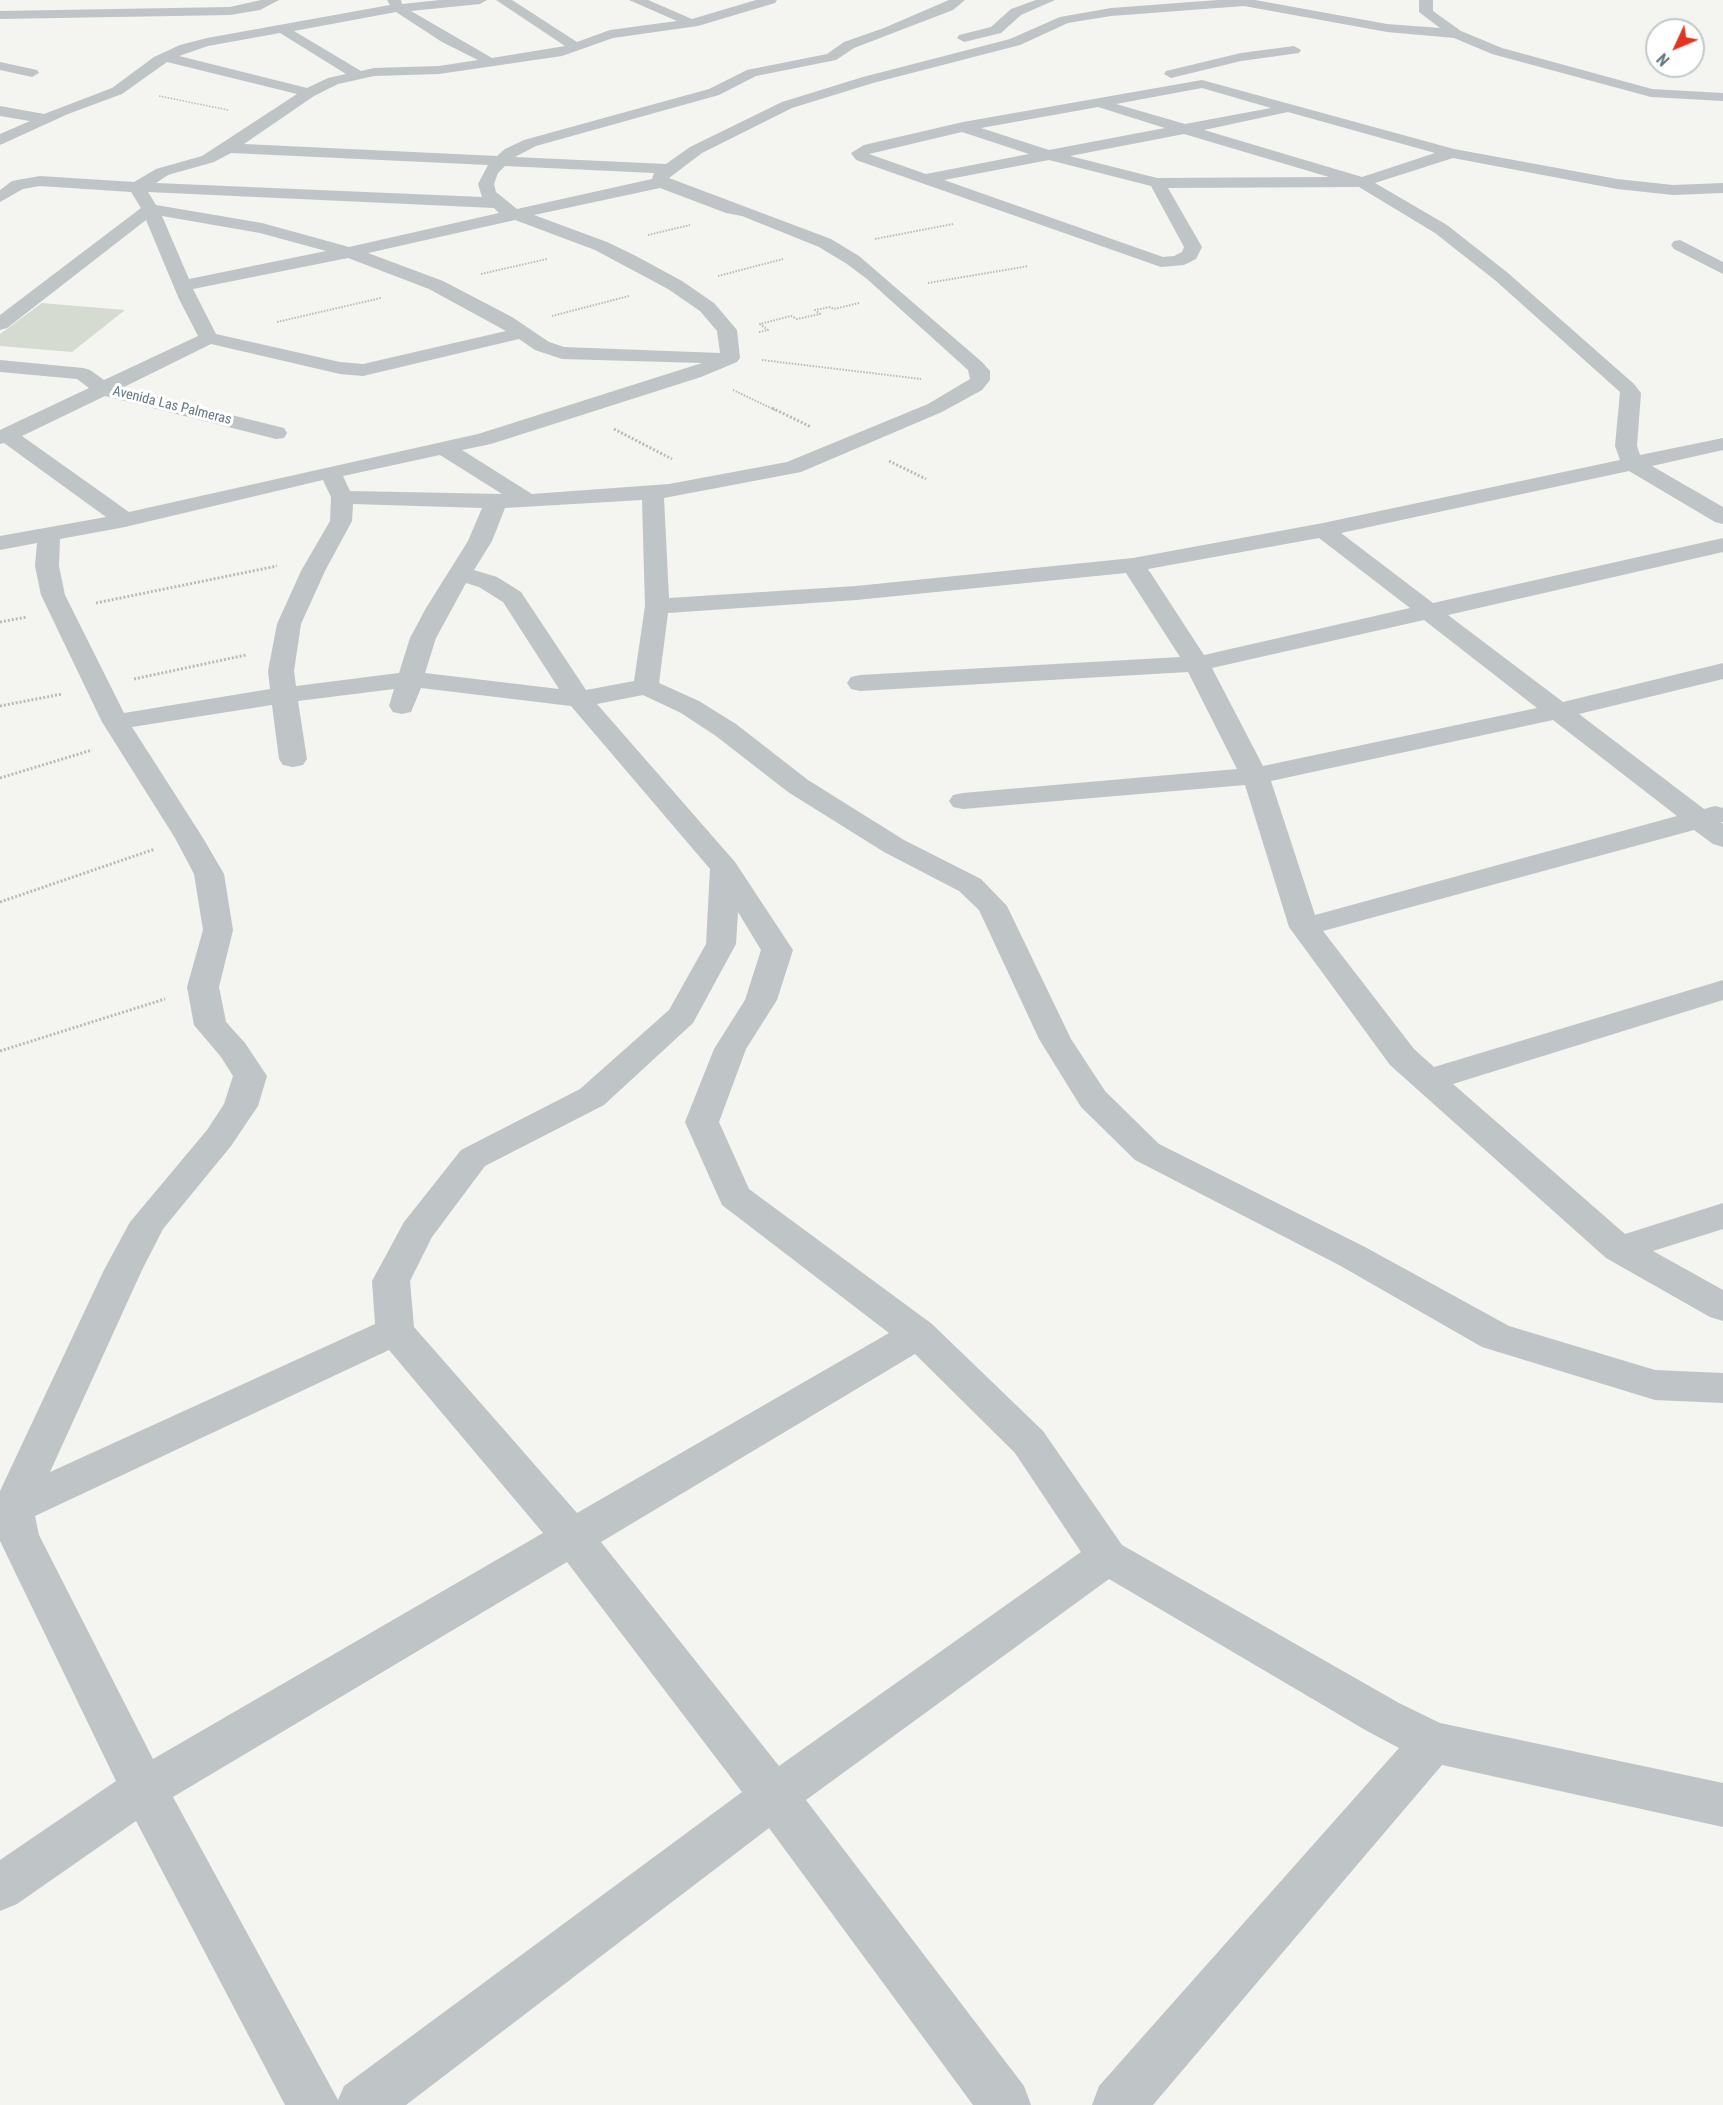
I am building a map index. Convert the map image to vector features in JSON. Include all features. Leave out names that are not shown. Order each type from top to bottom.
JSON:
[{"type":"street","points":[[0,15],[230,11],[255,7],[272,0]]},
{"type":"street","points":[[1,138],[117,91],[165,57],[207,42],[284,30],[396,4],[480,0]]},
{"type":"street","points":[[503,0],[576,47]]},
{"type":"street","points":[[636,0],[693,23]]},
{"type":"street","points":[[137,187],[162,171],[208,159],[309,93],[333,81],[356,74],[411,69],[439,70],[562,52],[610,34],[693,23],[770,0]]},
{"type":"street","points":[[730,358],[727,330],[707,307],[688,293],[601,246],[516,216],[488,194],[486,184],[491,171],[511,152],[530,143],[714,92],[752,73],[831,57],[849,45],[889,32],[958,0]]},
{"type":"street","points":[[950,42],[996,30],[1016,12],[1048,0]]},
{"type":"street","points":[[1304,0],[1317,2],[1387,28]]},
{"type":"street","points":[[1426,0],[1426,12],[1456,34],[1497,51],[1651,93],[1723,97]]},
{"type":"street","points":[[183,286],[516,216],[665,175],[696,150],[787,105],[868,80],[1015,42],[1058,22],[1073,18],[1118,11],[1244,2],[1271,5],[1387,28],[1456,34]]},
{"type":"street","points":[[396,4],[447,39],[483,57],[489,63]]},
{"type":"street","points":[[284,30],[356,74]]},
{"type":"street","points":[[1294,50],[1241,57],[1092,94],[1090,99],[1362,182],[1441,229],[1502,277],[1627,388],[1631,393],[1626,446],[1632,463],[1723,518]]},
{"type":"street","points":[[165,57],[309,93]]},
{"type":"street","points":[[0,66],[32,73]]},
{"type":"street","points":[[1157,183],[1193,248],[1190,255],[1178,261],[1161,262],[924,180],[862,157],[859,153],[870,148],[963,127],[1203,84],[1286,109],[1452,153],[1617,184],[1673,190],[1723,188]]},
{"type":"street","points":[[924,180],[1286,109]]},
{"type":"street","points":[[0,111],[47,119]]},
{"type":"street","points":[[963,127],[1048,154],[1157,183],[1362,182],[1452,153]]},
{"type":"street","points":[[228,148],[500,163],[665,175],[732,209],[747,212],[825,243],[844,254],[873,275],[980,371],[980,380],[967,392],[935,408],[793,467],[653,493],[496,502],[342,497]]},
{"type":"street","points":[[0,197],[9,185],[40,181],[497,203]]},
{"type":"street","points":[[137,187],[150,208],[183,286],[209,338]]},
{"type":"street","points":[[0,324],[150,208],[262,228],[349,252],[436,285],[505,321],[542,346],[562,353],[730,358]]},
{"type":"street","points":[[1680,245],[1723,269]]},
{"type":"street","points":[[124,520],[4,437],[209,338],[340,368],[363,370],[520,333]]},
{"type":"street","points":[[0,543],[124,520],[483,439],[694,373],[730,358]]},
{"type":"street","name":"Avenida Las Palmeras","points":[[0,366],[83,374],[103,389],[276,433]]},
{"type":"street","points":[[657,606],[856,593],[1133,565],[1323,530],[1723,444]]},
{"type":"street","points":[[444,448],[528,501]]},
{"type":"street","points":[[293,759],[281,671],[289,624],[340,521],[342,497],[330,472]]},
{"type":"street","points":[[645,687],[657,606],[653,493]]},
{"type":"street","points":[[402,706],[423,638],[480,542],[496,502]]},
{"type":"street","points":[[1323,530],[1559,711],[1711,816],[1723,838]]},
{"type":"street","points":[[6,1511],[148,1222],[219,1138],[241,1106],[250,1076],[233,1050],[210,1025],[203,987],[218,930],[209,874],[189,838],[121,731],[53,595],[47,566],[49,533]]},
{"type":"street","points":[[860,683],[1197,664],[1723,545]]},
{"type":"street","points":[[1133,565],[1197,664],[1260,787],[1304,927],[1402,1057],[1619,1250],[1723,1307]]},
{"type":"street","points":[[460,574],[488,582],[512,597],[579,699],[725,868],[777,950],[761,1000],[730,1049],[702,1122],[735,1196],[918,1334],[1029,1442],[1107,1557],[1383,1717],[1432,1742],[1723,1805]]},
{"type":"street","points":[[963,801],[1254,776],[1559,711],[1723,671]]},
{"type":"street","points":[[121,731],[284,695],[410,679],[579,699],[645,687],[690,707],[717,724],[798,786],[894,846],[970,885],[992,906],[1054,1039],[1093,1099],[1147,1152],[1352,1256],[1496,1337],[1655,1385],[1723,1388]]},
{"type":"street","points":[[1304,927],[1711,816]]},
{"type":"street","points":[[725,868],[721,944],[682,1016],[592,1096],[473,1158],[417,1231],[392,1281],[395,1330],[573,1538],[774,1796],[1005,2105]]},
{"type":"street","points":[[1428,1080],[1723,990]]},
{"type":"street","points":[[1619,1250],[1723,1216]]},
{"type":"street","points":[[6,1511],[395,1330]]},
{"type":"street","points":[[0,1888],[144,1789],[918,1334]]},
{"type":"street","points":[[6,1511],[144,1789],[314,2105]]},
{"type":"street","points":[[363,2105],[774,1796],[1107,1557]]},
{"type":"street","points":[[1118,2105],[1432,1742]]},
{"type":"path","points":[[157,96],[273,118]]},
{"type":"path","points":[[873,239],[953,224]]},
{"type":"path","points":[[719,276],[787,258]]},
{"type":"path","points":[[929,283],[1028,266]]},
{"type":"path","points":[[546,317],[633,296]]},
{"type":"path","points":[[758,333],[768,330],[760,324],[791,316],[797,319],[819,314],[814,310],[830,307],[834,309],[865,302]]},
{"type":"path","points":[[763,361],[927,380]]},
{"type":"path","points":[[726,387],[812,427]]},
{"type":"path","points":[[609,426],[679,462]]},
{"type":"path","points":[[883,458],[926,479]]},
{"type":"path","points":[[0,622],[321,556]]},
{"type":"path","points":[[0,706],[99,687],[285,646]]},
{"type":"path","points":[[0,778],[121,731]]},
{"type":"path","points":[[0,902],[189,838]]},
{"type":"path","points":[[0,1051],[203,987]]},
{"type":"shaded area","points":[[42,303],[125,310],[72,352],[0,346],[0,334]]}]
